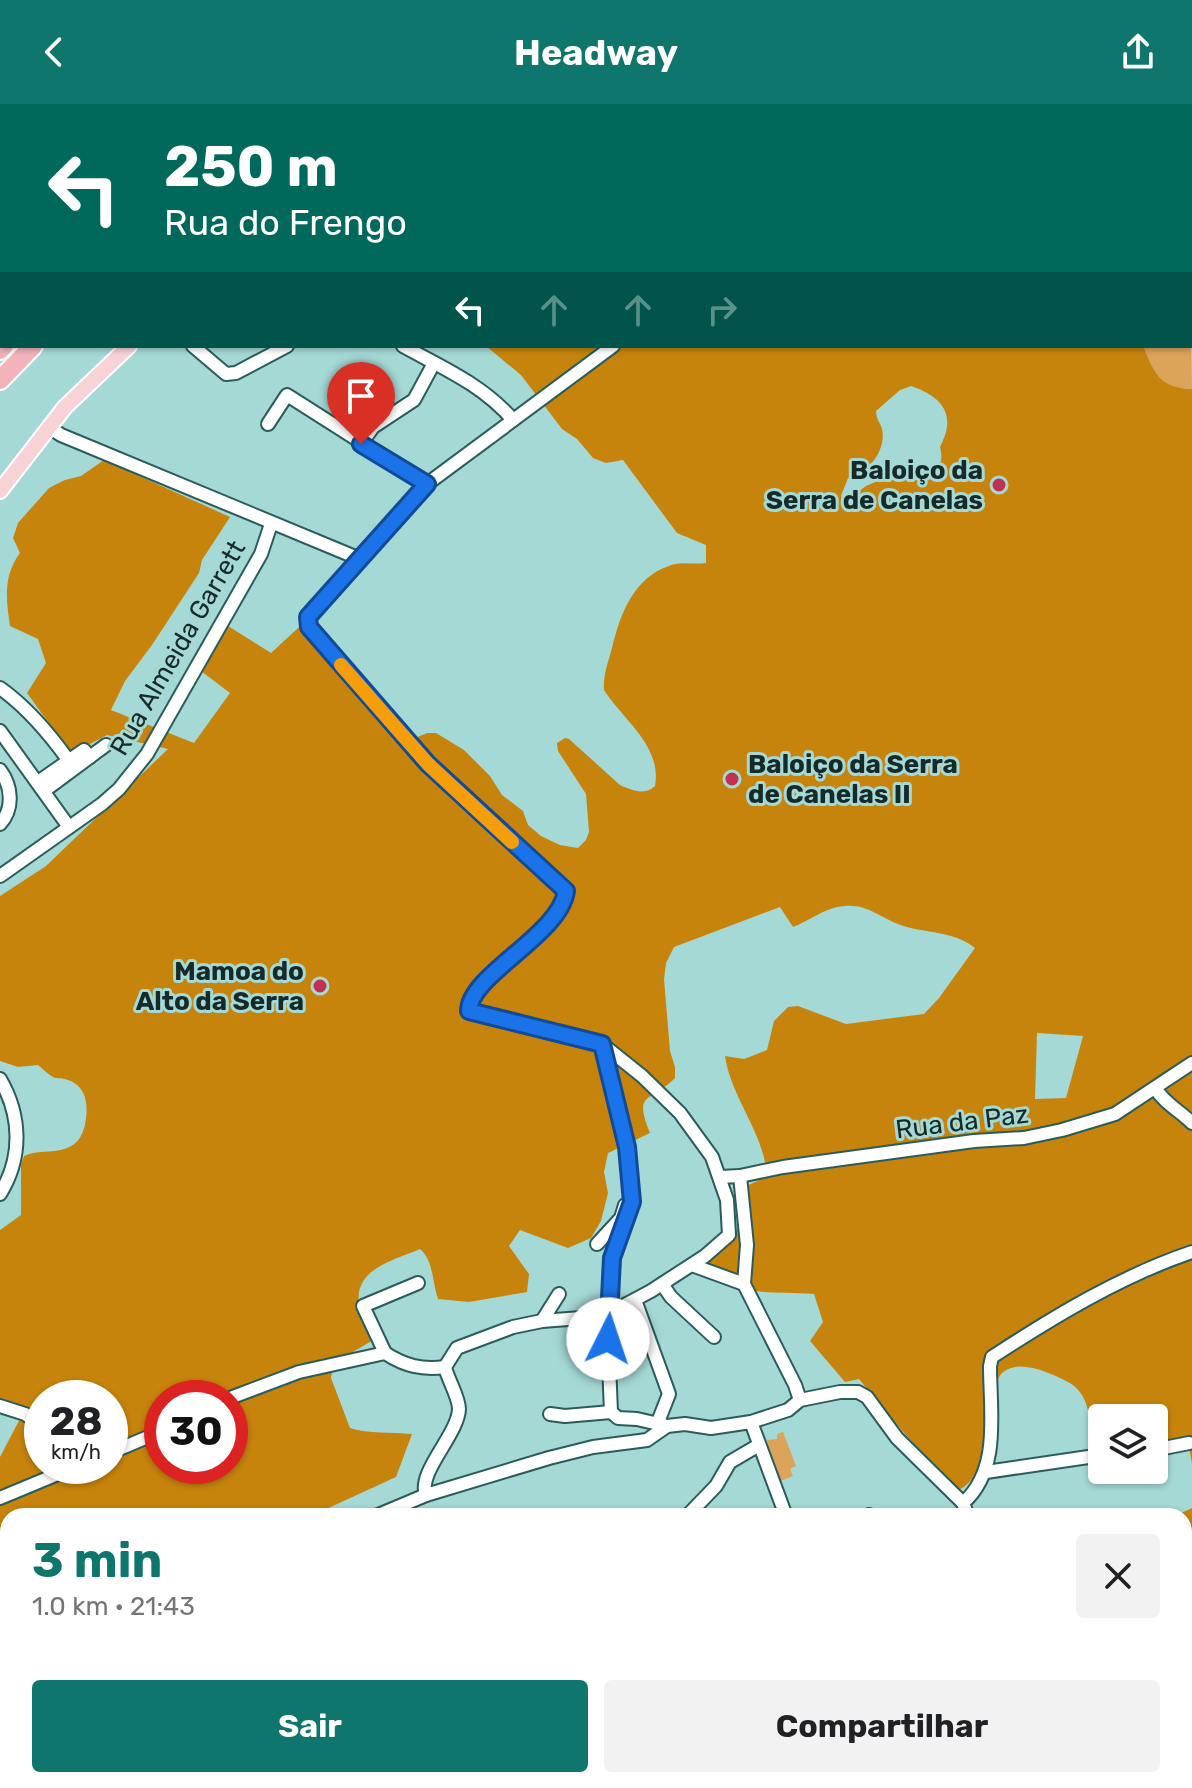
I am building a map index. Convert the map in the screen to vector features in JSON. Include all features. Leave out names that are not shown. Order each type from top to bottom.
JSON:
[{"type":"highway","points":[[0,380],[31,348]]},
{"type":"main road","points":[[0,491],[49,427],[88,383],[127,348]]},
{"type":"street","points":[[195,348],[226,374],[236,373],[283,348]]},
{"type":"street","points":[[407,348],[478,387],[513,420]]},
{"type":"street","points":[[445,1367],[457,1348],[513,1327],[542,1321],[594,1317],[635,1300],[692,1265],[729,1235],[727,1200],[712,1157],[680,1113],[642,1076],[602,1044],[469,1011],[475,989],[504,966],[557,912],[566,891],[428,764],[309,627],[308,617],[427,484],[610,348]]},
{"type":"street","points":[[361,444],[373,427],[414,400],[434,363]]},
{"type":"street","points":[[268,424],[287,395],[427,484]]},
{"type":"street","points":[[49,427],[61,435],[360,559]]},
{"type":"street","name":"Rua Almeida Garrett","points":[[0,876],[119,789],[147,754],[261,554],[271,524]]},
{"type":"street","points":[[0,688],[24,706],[69,761]]},
{"type":"street","points":[[0,731],[69,827]]},
{"type":"street","points":[[41,786],[106,745]]},
{"type":"street","points":[[41,786],[84,750],[90,757]]},
{"type":"street","points":[[0,770],[10,797],[9,811],[0,824]]},
{"type":"street","points":[[602,1044],[627,1147],[632,1202],[612,1258],[608,1339],[611,1412]]},
{"type":"street","name":"Rua da Paz","points":[[720,1177],[974,1141],[1024,1138],[1115,1114],[1192,1063]]},
{"type":"street","points":[[0,1079],[11,1099],[18,1140],[13,1163],[0,1194]]},
{"type":"street","points":[[1155,1088],[1165,1105],[1178,1110],[1192,1123]]},
{"type":"street","points":[[740,1176],[747,1245],[744,1284],[785,1363],[800,1400]]},
{"type":"street","points":[[597,1244],[621,1218],[631,1185]]},
{"type":"street","points":[[966,1508],[989,1462],[992,1357],[1052,1318],[1165,1260],[1192,1252]]},
{"type":"street","points":[[692,1265],[744,1284]]},
{"type":"street","points":[[418,1283],[363,1306],[385,1353],[401,1363],[426,1369],[445,1367]]},
{"type":"street","points":[[662,1284],[671,1297],[714,1337]]},
{"type":"street","points":[[542,1321],[559,1294]]},
{"type":"street","points":[[395,1508],[426,1495],[572,1452],[647,1440],[663,1424],[669,1394],[635,1300]]},
{"type":"street","points":[[248,1391],[299,1372],[385,1353]]},
{"type":"street","points":[[426,1495],[427,1478],[457,1417],[459,1405],[445,1367]]},
{"type":"street","points":[[550,1414],[565,1416],[611,1412],[618,1418],[711,1428],[751,1422],[788,1410],[800,1400],[840,1392],[858,1392],[867,1397],[897,1438],[963,1508]]},
{"type":"street","points":[[0,1406],[24,1414]]},
{"type":"street","points":[[751,1422],[783,1508]]},
{"type":"street","points":[[1168,1447],[1189,1443]]},
{"type":"street","points":[[695,1508],[716,1486],[730,1462],[759,1445]]},
{"type":"street","points":[[986,1472],[1088,1457]]},
{"type":"street","points":[[0,1498],[34,1484]]},
{"type":"shaded area","points":[[488,348],[1144,348],[1160,378],[1173,386],[1192,389],[1192,1463],[1189,1448],[1168,1446],[1168,1404],[1088,1404],[1088,1411],[1076,1387],[1043,1371],[1016,1367],[1002,1373],[998,1379],[992,1426],[982,1463],[969,1483],[959,1490],[946,1483],[859,1379],[845,1382],[810,1341],[823,1322],[814,1294],[742,1288],[716,1274],[703,1262],[738,1228],[746,1186],[767,1177],[760,1146],[734,1087],[725,1056],[744,1059],[767,1050],[774,1021],[788,1007],[798,1006],[846,1024],[924,1014],[975,948],[957,938],[908,927],[853,906],[832,908],[793,927],[780,907],[674,947],[666,963],[664,979],[675,1078],[644,1104],[650,1133],[608,1153],[604,1172],[608,1193],[601,1221],[591,1238],[568,1248],[520,1230],[509,1246],[529,1274],[527,1292],[469,1302],[438,1299],[430,1266],[420,1249],[378,1267],[363,1282],[359,1304],[375,1339],[334,1363],[331,1378],[350,1428],[412,1434],[396,1477],[328,1508],[0,1508],[0,1457],[24,1411],[0,1402],[0,1230],[21,1215],[21,1165],[24,1156],[62,1150],[74,1144],[82,1133],[87,1110],[82,1091],[72,1082],[53,1077],[38,1065],[18,1067],[0,1061],[0,896],[46,866],[168,749],[107,735],[71,754],[27,693],[46,663],[38,639],[10,626],[7,588],[11,570],[20,553],[13,538],[18,523],[49,488],[81,476],[104,460],[230,517],[202,560],[199,573],[125,681],[111,710],[194,743],[230,693],[201,671],[228,626],[271,653],[311,616],[312,624],[413,739],[436,733],[464,750],[490,776],[502,795],[523,811],[528,825],[541,836],[560,845],[578,848],[589,832],[586,794],[558,751],[557,743],[569,739],[624,787],[642,791],[655,786],[653,758],[640,735],[604,690],[605,674],[619,623],[637,589],[646,579],[669,566],[706,563],[706,545],[677,533],[623,460],[606,463],[593,458],[577,439],[562,429],[521,375]],"holes":[[[911,386],[939,402],[947,417],[937,467],[929,471],[914,465],[866,486],[844,502],[841,496],[848,478],[868,467],[881,445],[882,429],[876,411],[900,390]],[[1037,1033],[1083,1036],[1066,1098],[1035,1099]]]},
{"type":"shaded area","points":[[1144,348],[1191,348],[1192,389],[1166,382],[1151,364]]},
{"type":"shaded area","points":[[783,1432],[796,1466],[790,1469],[793,1476],[778,1482],[764,1446],[768,1444],[767,1440],[777,1439],[777,1434]]},
{"type":"slow traffic","points":[[341,665],[428,764],[512,842]]},
{"type":"place","name":"Baloiço da Serra de Canelas","points":[[999,485]]},
{"type":"place","name":"Baloiço da Serra de Canelas II","points":[[732,779]]},
{"type":"place","name":"Mamoa do Alto da Serra","points":[[320,986]]},
{"type":"route","points":[[361,444],[427,484],[308,617],[309,627],[428,764],[566,891],[557,912],[504,966],[475,989],[469,1011],[602,1044],[627,1147],[632,1202],[612,1258],[608,1339]]}]
